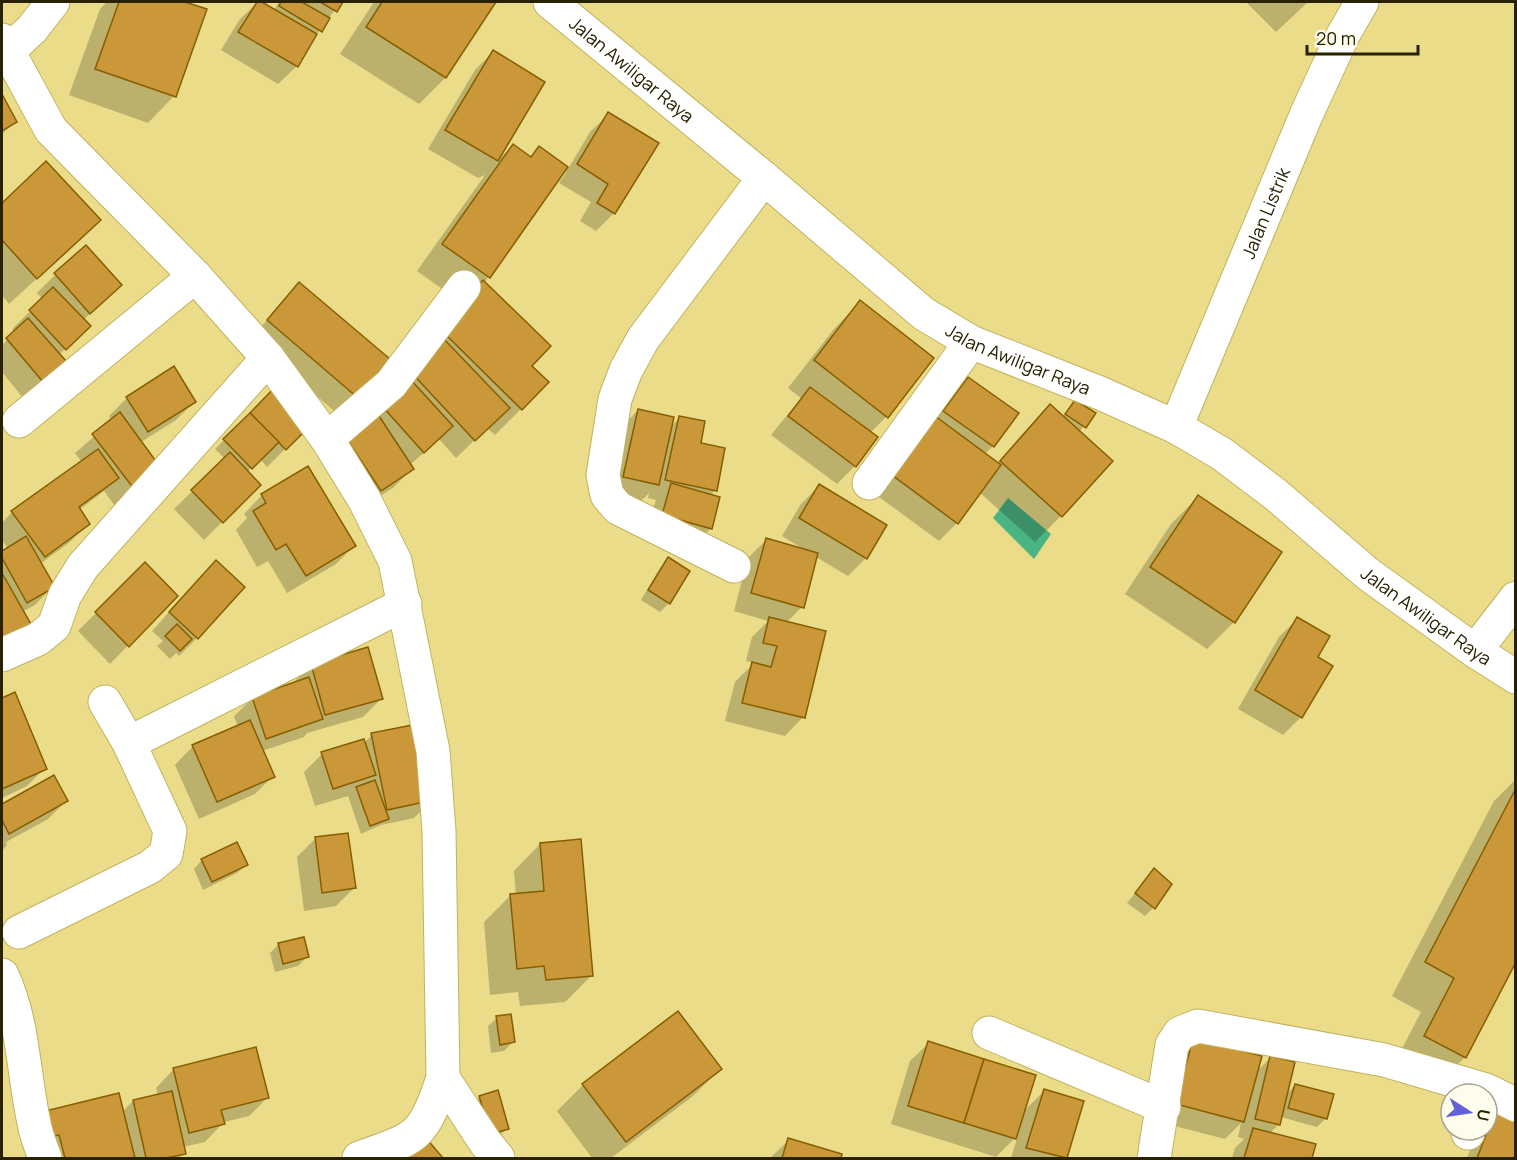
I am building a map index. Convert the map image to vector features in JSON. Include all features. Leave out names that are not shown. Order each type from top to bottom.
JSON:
[{"type":"street","points":[[53,2],[32,29],[4,50],[51,130],[195,276],[268,358],[327,439],[364,499],[395,561],[433,752],[439,831],[444,1078],[429,1119],[418,1132],[405,1142],[359,1158]]},
{"type":"street","name":"Jalan Awiligar Raya","points":[[550,2],[764,178],[924,314],[971,342],[1100,393],[1176,427],[1222,454],[1368,574],[1515,677]]},
{"type":"street","name":"Jalan Listrik","points":[[1176,427],[1307,113],[1343,35],[1362,2]]},
{"type":"street","points":[[734,566],[618,508],[607,495],[603,475],[615,399],[637,349],[764,178]]},
{"type":"street","points":[[19,421],[195,276]]},
{"type":"street","points":[[327,439],[391,384],[464,287]]},
{"type":"street","points":[[869,483],[971,342]]},
{"type":"street","points":[[2,655],[38,639],[54,626],[65,595],[82,566],[268,358]]},
{"type":"street","points":[[1475,651],[1515,598]]},
{"type":"street","points":[[129,743],[405,604]]},
{"type":"street","points":[[19,932],[150,867],[166,854],[170,831],[129,743],[105,702]]},
{"type":"street","points":[[2,975],[11,994],[24,1047],[34,1124],[45,1158]]},
{"type":"street","points":[[1154,1158],[1164,1107],[1172,1045],[1180,1033],[1198,1026],[1384,1060],[1453,1082]]},
{"type":"street","points":[[989,1033],[1164,1107]]},
{"type":"street","points":[[444,1078],[485,1143],[498,1158]]},
{"type":"street","points":[[1499,1098],[1515,1105]]},
{"type":"shaded area","points":[[1008,498],[1051,534],[1034,559],[993,518]]},
{"type":"building","points":[[119,2],[185,2],[207,9],[176,97],[95,69]]},
{"type":"building","points":[[257,2],[262,2],[317,34],[298,67],[238,32]]},
{"type":"building","points":[[281,2],[302,2],[330,18],[322,32],[279,6]]},
{"type":"building","points":[[320,2],[343,2],[337,12]]},
{"type":"building","points":[[382,2],[496,2],[446,78],[366,27]]},
{"type":"building","points":[[493,50],[545,82],[498,161],[445,130]]},
{"type":"building","points":[[2,94],[17,122],[2,131]]},
{"type":"building","points":[[608,112],[659,143],[615,214],[597,203],[608,184],[577,164]]},
{"type":"building","points":[[513,144],[531,157],[539,146],[568,167],[490,278],[442,244]]},
{"type":"building","points":[[46,161],[101,220],[37,279],[2,240],[2,203]]},
{"type":"building","points":[[86,245],[122,285],[90,314],[54,273]]},
{"type":"building","points":[[483,280],[551,346],[532,366],[549,382],[522,410],[438,327]]},
{"type":"building","points":[[299,282],[390,359],[358,398],[267,320]]},
{"type":"building","points":[[53,287],[91,326],[66,350],[29,310]]},
{"type":"building","points":[[860,300],[934,358],[888,418],[814,360]]},
{"type":"building","points":[[28,318],[66,361],[43,382],[6,338]]},
{"type":"building","points":[[442,337],[510,408],[475,441],[408,369]]},
{"type":"building","points":[[174,366],[196,402],[148,432],[126,397]]},
{"type":"building","points":[[968,377],[1019,413],[994,447],[943,411]]},
{"type":"building","points":[[411,380],[453,426],[424,453],[382,406]]},
{"type":"building","points":[[810,387],[878,437],[856,467],[788,416]]},
{"type":"building","points":[[274,388],[311,425],[286,450],[250,413]]},
{"type":"building","points":[[1075,400],[1096,413],[1086,428],[1065,414]]},
{"type":"building","points":[[1050,404],[1113,461],[1062,517],[1000,461]]},
{"type":"building","points":[[638,409],[674,417],[659,485],[623,477]]},
{"type":"building","points":[[120,412],[161,468],[134,489],[92,434]]},
{"type":"building","points":[[250,413],[279,442],[252,469],[223,439]]},
{"type":"building","points":[[377,413],[414,469],[381,491],[344,435]]},
{"type":"building","points":[[679,416],[705,421],[701,443],[725,448],[717,491],[665,480]]},
{"type":"building","points":[[935,416],[1001,465],[958,524],[892,475]]},
{"type":"building","points":[[98,449],[119,478],[79,507],[90,524],[45,557],[11,511]]},
{"type":"building","points":[[230,452],[261,485],[223,523],[191,490]]},
{"type":"building","points":[[308,466],[356,546],[306,576],[286,544],[276,550],[253,511],[266,503],[261,494]]},
{"type":"building","points":[[671,483],[720,497],[712,529],[662,515]]},
{"type":"building","points":[[819,484],[887,525],[867,559],[799,518]]},
{"type":"building","points":[[1198,495],[1282,552],[1235,623],[1150,567]]},
{"type":"building","points":[[26,536],[55,587],[27,603],[2,558],[2,551]]},
{"type":"building","points":[[766,538],[818,553],[804,608],[751,593]]},
{"type":"building","points":[[668,557],[690,571],[670,604],[648,590]]},
{"type":"building","points":[[216,560],[245,587],[198,639],[169,612]]},
{"type":"building","points":[[145,562],[178,596],[129,647],[95,612]]},
{"type":"building","points":[[2,573],[32,626],[2,644]]},
{"type":"building","points":[[769,617],[826,631],[805,718],[742,703],[752,662],[771,667],[777,646],[763,643]]},
{"type":"building","points":[[1297,617],[1330,636],[1318,657],[1333,666],[1302,718],[1255,690]]},
{"type":"building","points":[[177,624],[192,639],[180,651],[165,636]]},
{"type":"building","points":[[368,647],[383,699],[325,715],[311,664]]},
{"type":"building","points":[[309,677],[323,719],[266,739],[252,697]]},
{"type":"building","points":[[15,692],[47,769],[2,789],[2,698]]},
{"type":"building","points":[[250,720],[275,777],[217,802],[192,745]]},
{"type":"building","points":[[418,724],[434,800],[387,810],[371,733]]},
{"type":"building","points":[[364,739],[376,775],[333,789],[321,752]]},
{"type":"building","points":[[54,775],[68,801],[9,834],[2,820],[2,804]]},
{"type":"building","points":[[375,780],[389,819],[370,826],[356,787]]},
{"type":"building","points":[[1516,788],[1516,962],[1466,1058],[1424,1036],[1454,978],[1425,962]]},
{"type":"building","points":[[348,833],[356,888],[322,893],[315,837]]},
{"type":"building","points":[[581,839],[593,976],[546,980],[544,966],[517,969],[510,894],[544,891],[540,843]]},
{"type":"building","points":[[237,842],[248,865],[212,882],[201,859]]},
{"type":"building","points":[[1154,868],[1172,884],[1155,909],[1135,893]]},
{"type":"building","points":[[304,937],[309,957],[283,964],[278,943]]},
{"type":"building","points":[[678,1011],[722,1069],[626,1142],[582,1084]]},
{"type":"building","points":[[511,1014],[515,1042],[500,1045],[496,1016]]},
{"type":"building","points":[[1193,1038],[1262,1056],[1244,1122],[1176,1104]]},
{"type":"building","points":[[928,1041],[984,1059],[964,1123],[908,1106]]},
{"type":"building","points":[[256,1047],[269,1098],[221,1110],[225,1124],[189,1133],[173,1068]]},
{"type":"building","points":[[1270,1056],[1295,1062],[1280,1125],[1255,1119]]},
{"type":"building","points":[[984,1059],[1036,1075],[1016,1139],[964,1123]]},
{"type":"building","points":[[1295,1084],[1334,1094],[1327,1119],[1288,1108]]},
{"type":"building","points":[[1044,1089],[1084,1101],[1067,1158],[1026,1148]]},
{"type":"building","points":[[498,1090],[509,1129],[491,1134],[479,1096]]},
{"type":"building","points":[[172,1091],[186,1154],[165,1158],[146,1158],[133,1100]]},
{"type":"building","points":[[119,1093],[135,1158],[65,1158],[59,1135],[44,1138],[37,1113]]},
{"type":"building","points":[[1499,1114],[1516,1121],[1516,1158],[1477,1158],[1483,1142],[1499,1142]]},
{"type":"building","points":[[1253,1128],[1316,1144],[1312,1158],[1244,1158]]},
{"type":"building","points":[[426,1138],[443,1158],[402,1158]]},
{"type":"building","points":[[788,1138],[842,1154],[841,1158],[782,1158]]}]
